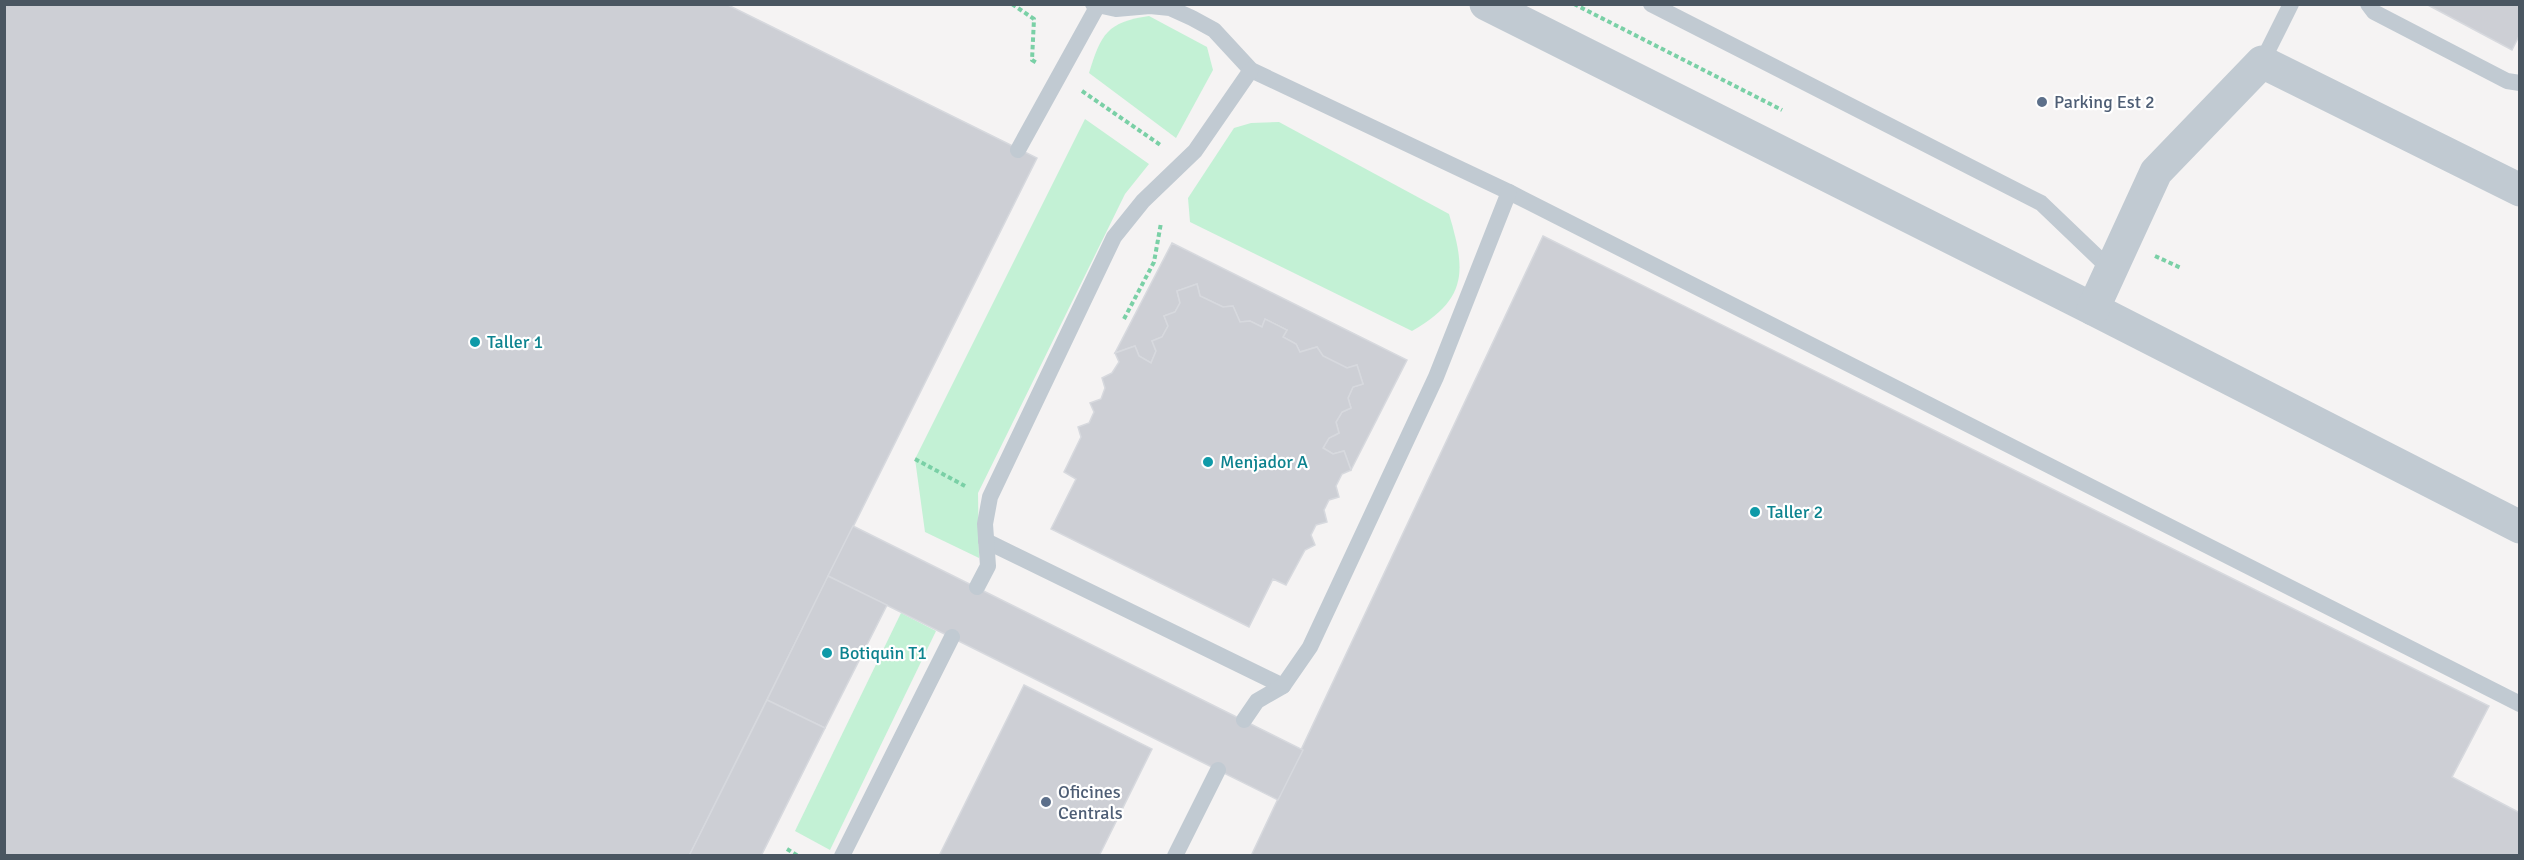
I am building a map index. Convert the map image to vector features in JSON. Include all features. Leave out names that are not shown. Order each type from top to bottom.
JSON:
[{"type":"street","points":[[1486,4],[2093,309],[2520,527]]},
{"type":"street","points":[[2093,309],[2156,172],[2262,62],[2520,190]]},
{"type":"lane","points":[[1651,4],[2041,203],[2111,270]]},
{"type":"lane","points":[[2262,62],[2291,4]]},
{"type":"lane","points":[[2368,4],[2374,12],[2507,81],[2520,83]]},
{"type":"lane","points":[[1018,150],[1060,76],[1095,6],[1170,8],[1214,30],[1251,70],[1509,192],[2520,705]]},
{"type":"lane","points":[[977,587],[988,566],[985,524],[990,497],[1114,237],[1143,201],[1195,151],[1251,70]]},
{"type":"lane","points":[[1244,720],[1257,701],[1283,686],[1310,647],[1436,377],[1509,192]]},
{"type":"lane","points":[[986,541],[1283,686]]},
{"type":"lane","points":[[842,855],[952,638]]},
{"type":"lane","points":[[1175,855],[1218,770]]},
{"type":"path","points":[[1012,4],[1034,19],[1032,60],[1060,76],[1166,149],[1169,177],[1154,262],[1124,319]]},
{"type":"path","points":[[915,459],[967,487]]},
{"type":"path","points":[[787,849],[798,855]]},
{"type":"green space","points":[[1149,16],[1207,47],[1213,70],[1176,138],[1089,73],[1102,39],[1108,32],[1124,22]]},
{"type":"green space","points":[[1085,119],[1149,164],[1125,194],[978,493],[979,558],[925,532],[915,459]]},
{"type":"green space","points":[[1279,122],[1449,214],[1458,252],[1460,268],[1458,282],[1453,295],[1444,307],[1430,319],[1412,331],[1190,222],[1188,198],[1234,128],[1251,123]]},
{"type":"green space","points":[[901,613],[936,631],[830,850],[795,831]]},
{"type":"building","name":"Taller 1","points":[[4,4],[726,4],[1037,158],[689,856],[4,856]]},
{"type":"building","points":[[2426,4],[2520,4],[2520,34],[2512,50]]},
{"type":"building","name":"Taller 2","points":[[1543,236],[2489,706],[2452,777],[2520,813],[2520,856],[1251,856]]},
{"type":"building","points":[[1172,243],[1407,360],[1351,470],[1344,451],[1333,454],[1323,448],[1329,438],[1339,433],[1336,422],[1342,412],[1351,408],[1348,398],[1353,387],[1363,384],[1357,365],[1347,368],[1323,356],[1317,347],[1300,352],[1296,344],[1283,337],[1287,330],[1265,319],[1262,327],[1250,321],[1240,322],[1233,306],[1223,307],[1200,296],[1197,284],[1177,291],[1180,303],[1175,312],[1164,316],[1168,326],[1162,337],[1152,341],[1156,351],[1151,363],[1139,356],[1135,346],[1115,353]]},
{"type":"building","name":"Menjador A","points":[[1197,284],[1200,296],[1223,307],[1233,306],[1240,322],[1250,321],[1262,327],[1265,319],[1287,330],[1283,337],[1296,344],[1300,352],[1317,347],[1323,356],[1347,368],[1357,365],[1363,384],[1353,387],[1348,398],[1351,408],[1342,412],[1336,422],[1339,433],[1329,438],[1323,448],[1333,454],[1344,451],[1351,470],[1342,474],[1336,486],[1339,497],[1329,500],[1324,510],[1327,522],[1316,525],[1311,535],[1315,545],[1305,550],[1286,585],[1273,579],[1249,627],[1051,529],[1076,479],[1064,472],[1081,437],[1078,427],[1089,423],[1094,412],[1090,403],[1101,399],[1105,388],[1102,378],[1112,373],[1119,362],[1115,353],[1135,346],[1139,356],[1151,363],[1156,351],[1152,341],[1162,337],[1168,326],[1164,316],[1175,312],[1180,303],[1177,291]]},
{"type":"building","points":[[853,526],[1303,750],[1278,800],[828,576]]},
{"type":"building","name":"Botiquin T1","points":[[828,576],[887,605],[825,728],[767,700]]},
{"type":"building","name":"Oficines Centrals","points":[[1024,685],[1152,749],[1099,856],[939,856]]},
{"type":"building","points":[[767,700],[825,728],[761,856],[689,856]]},
{"type":"place","name":"Parking Est 2","points":[[2042,102]]},
{"type":"place","name":"Taller 1","points":[[475,342]]},
{"type":"place","name":"Menjador A","points":[[1208,462]]},
{"type":"place","name":"Taller 2","points":[[1755,512]]},
{"type":"place","name":"Botiquin T1","points":[[827,653]]},
{"type":"place","name":"Oficines Centrals","points":[[1046,802]]}]
